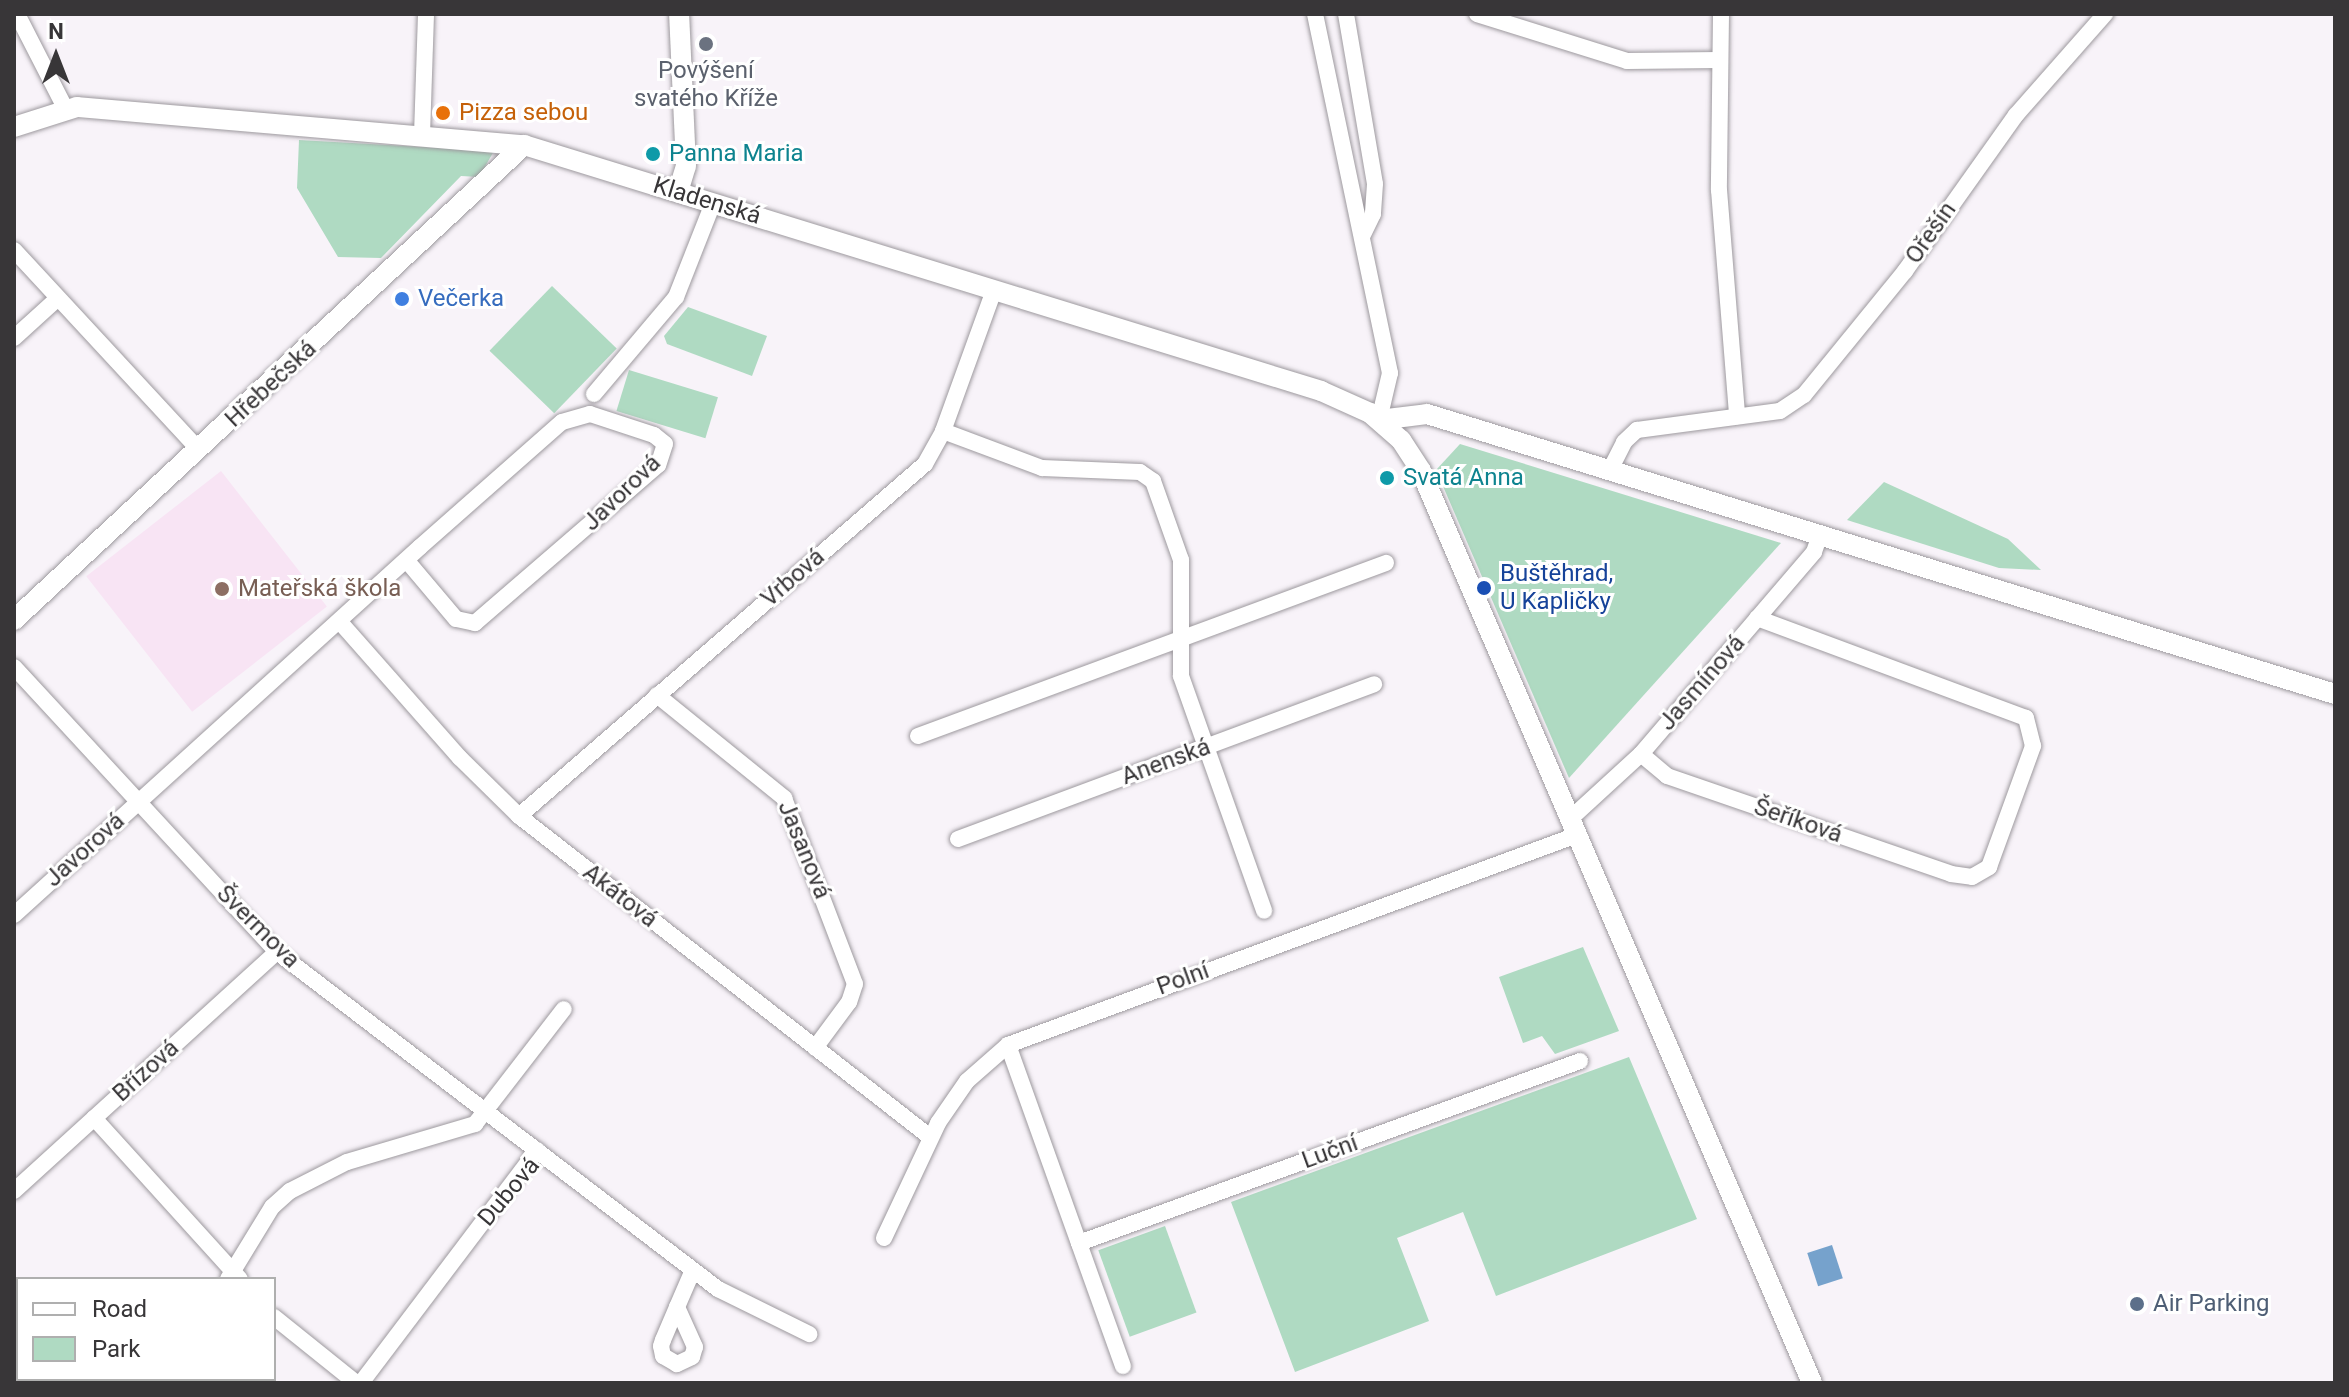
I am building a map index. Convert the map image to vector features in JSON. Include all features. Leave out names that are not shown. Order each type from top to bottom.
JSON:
[{"type":"street","points":[[17,14],[65,108]]},
{"type":"street","points":[[422,135],[426,14]]},
{"type":"street","points":[[678,192],[686,166],[679,14]]},
{"type":"street","points":[[1315,14],[1390,373],[1379,420]]},
{"type":"street","points":[[1346,14],[1376,194],[1362,237]]},
{"type":"street","points":[[1477,14],[1627,61],[1719,60]]},
{"type":"street","points":[[1721,14],[1721,249],[1737,416]]},
{"type":"street","name":"Ořešín","points":[[1610,470],[1624,442],[1637,430],[1787,409],[1804,395],[1905,271],[2016,115],[2105,14]]},
{"type":"street","name":"Kladenská","points":[[14,127],[65,108],[524,145],[1321,391],[1379,420]]},
{"type":"street","name":"Hřebečská","points":[[14,620],[524,145]]},
{"type":"street","points":[[594,394],[676,297],[713,203]]},
{"type":"street","points":[[14,250],[199,450]]},
{"type":"street","name":"Vrbová","points":[[519,816],[925,464],[943,431],[994,290]]},
{"type":"street","points":[[14,338],[58,298]]},
{"type":"street","name":"Javorová","points":[[14,915],[138,801],[407,561],[572,416],[590,414],[654,435],[665,444],[658,465],[475,623],[456,619],[407,561]]},
{"type":"street","points":[[1379,420],[1427,414],[2335,694]]},
{"type":"street","points":[[1379,420],[1401,440],[1421,471],[1812,1383]]},
{"type":"street","points":[[943,431],[1042,468],[1148,475],[1181,560],[1178,640],[1181,676],[1264,911]]},
{"type":"street","name":"Jasmínová","points":[[1574,827],[1641,754],[1814,552],[1820,535]]},
{"type":"street","points":[[918,736],[1386,563]]},
{"type":"street","name":"Šeříková","points":[[1641,754],[1667,776],[1962,877],[1989,867],[2033,746],[2031,726],[2019,713],[1757,618]]},
{"type":"street","name":"Akátová","points":[[340,622],[460,758],[519,816],[930,1137]]},
{"type":"street","name":"Švermova","points":[[14,667],[277,952],[537,1150]]},
{"type":"street","name":"Anenská","points":[[958,839],[1374,684]]},
{"type":"street","name":"Jasanová","points":[[657,695],[784,798],[855,984],[849,1002],[815,1048]]},
{"type":"street","name":"Polní","points":[[884,1238],[930,1137],[967,1081],[1008,1045],[1574,827]]},
{"type":"street","name":"Břízová","points":[[14,1191],[277,952]]},
{"type":"street","points":[[94,1118],[233,1276],[272,1207],[290,1191],[347,1162],[463,1131],[487,1112],[564,1009]]},
{"type":"street","points":[[1008,1045],[1123,1366]]},
{"type":"street","name":"Luční","points":[[1079,1243],[1580,1061]]},
{"type":"street","name":"Dubová","points":[[359,1383],[537,1150],[730,1296],[809,1334]]},
{"type":"street","points":[[677,1307],[693,1270]]},
{"type":"street","points":[[276,1319],[359,1383]]},
{"type":"shaded area","points":[[221,471],[327,607],[192,712],[86,576]]},
{"type":"green space","points":[[299,140],[494,151],[479,177],[461,176],[381,258],[338,257],[297,188]]},
{"type":"green space","points":[[552,286],[617,349],[554,413],[489,351]]},
{"type":"green space","points":[[688,307],[767,336],[752,376],[667,344],[664,336]]},
{"type":"green space","points":[[629,370],[718,397],[705,438],[616,411]]},
{"type":"green space","points":[[1460,444],[1781,543],[1569,778],[1436,470]]},
{"type":"green space","points":[[1884,482],[2008,539],[2041,570],[1999,568],[1847,520]]},
{"type":"green space","points":[[1583,947],[1619,1031],[1555,1054],[1542,1036],[1523,1043],[1499,977]]},
{"type":"green space","points":[[1629,1057],[1697,1219],[1496,1296],[1463,1212],[1397,1238],[1429,1321],[1295,1372],[1231,1202]]},
{"type":"green space","points":[[1165,1226],[1196,1312],[1130,1337],[1098,1250]]},
{"type":"water","points":[[1832,1245],[1843,1278],[1818,1286],[1807,1253]]},
{"type":"place","name":"Povýšení svatého Kříže","points":[[706,44]]},
{"type":"place","name":"Pizza sebou","points":[[443,113]]},
{"type":"place","name":"Panna Maria","points":[[653,154]]},
{"type":"place","name":"Večerka","points":[[402,299]]},
{"type":"place","name":"Svatá Anna","points":[[1387,478]]},
{"type":"place","name":"Buštěhrad, U Kapličky","points":[[1484,588]]},
{"type":"place","name":"Mateřská škola","points":[[222,589]]},
{"type":"place","name":"Air Parking","points":[[2137,1304]]}]
